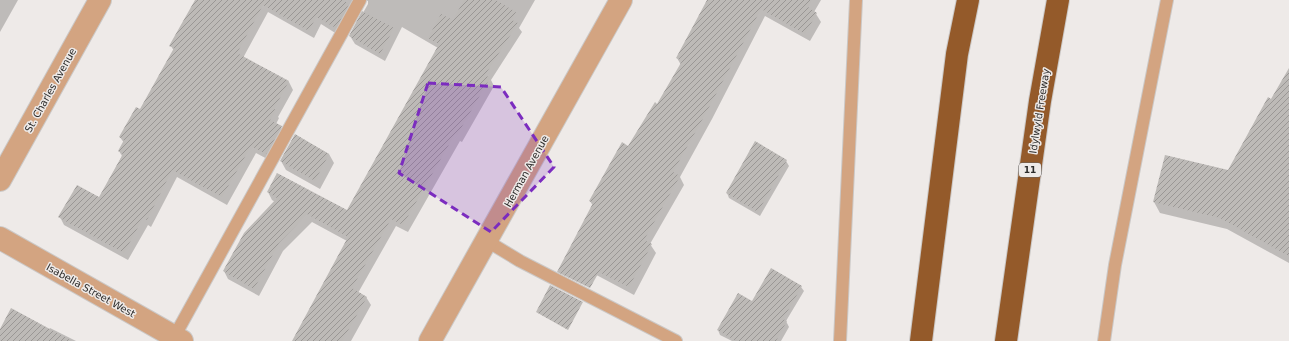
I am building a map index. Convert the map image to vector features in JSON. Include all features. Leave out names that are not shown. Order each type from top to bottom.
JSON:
[{"type":"highway","points":[[921,341],[957,54],[968,0]]},
{"type":"highway","name":"Idylwyld Freeway","points":[[1006,341],[1040,101],[1058,0]]},
{"type":"street","name":"St. Charles Avenue","points":[[0,180],[100,0]]},
{"type":"street","name":"Herman Avenue","points":[[430,341],[621,0]]},
{"type":"street","name":"Isabella Street West","points":[[0,238],[176,340]]},
{"type":"lane","points":[[176,340],[360,0]]},
{"type":"lane","points":[[840,341],[856,0]]},
{"type":"lane","points":[[1104,341],[1115,265],[1167,0]]},
{"type":"lane","points":[[487,241],[520,261],[676,341]]},
{"type":"highlighted area","points":[[428,83],[501,87],[554,167],[491,232],[399,173]]},
{"type":"building","points":[[195,0],[343,0],[349,4],[336,28],[316,17],[309,31],[263,5],[237,53],[289,81],[274,109],[276,110],[270,120],[282,126],[266,154],[251,146],[222,197],[172,170],[147,220],[143,218],[124,253],[58,217],[77,185],[99,197],[123,154],[118,151],[124,140],[119,137],[136,107],[140,109],[174,48],[169,46]]},
{"type":"building","points":[[464,0],[496,0],[516,12],[512,20],[518,23],[485,75],[490,78],[457,135],[455,134],[403,225],[391,219],[352,288],[367,297],[342,341],[292,341],[348,237],[307,214],[279,243],[254,289],[223,271],[244,233],[277,198],[267,192],[277,173],[347,210],[439,44],[428,38],[441,14],[453,20]]},
{"type":"building","points":[[707,0],[812,0],[808,7],[817,13],[805,34],[761,9],[673,172],[680,176],[644,240],[652,244],[629,287],[599,272],[590,288],[557,272],[593,203],[589,201],[622,142],[628,146],[655,102],[657,104],[682,61],[676,58]]},
{"type":"building","points":[[362,11],[394,28],[380,54],[349,36]]},
{"type":"building","points":[[1289,68],[1289,256],[1220,218],[1153,202],[1165,155],[1228,170],[1268,97],[1271,99]]},
{"type":"building","points":[[295,134],[329,154],[315,181],[280,161]]},
{"type":"building","points":[[755,141],[787,160],[758,212],[726,193]]},
{"type":"building","points":[[771,268],[802,286],[783,319],[787,321],[776,341],[736,341],[717,330],[738,293],[752,301]]},
{"type":"building","points":[[550,285],[583,302],[568,330],[536,312]]},
{"type":"building","points":[[11,308],[72,341],[0,341],[0,329]]}]
